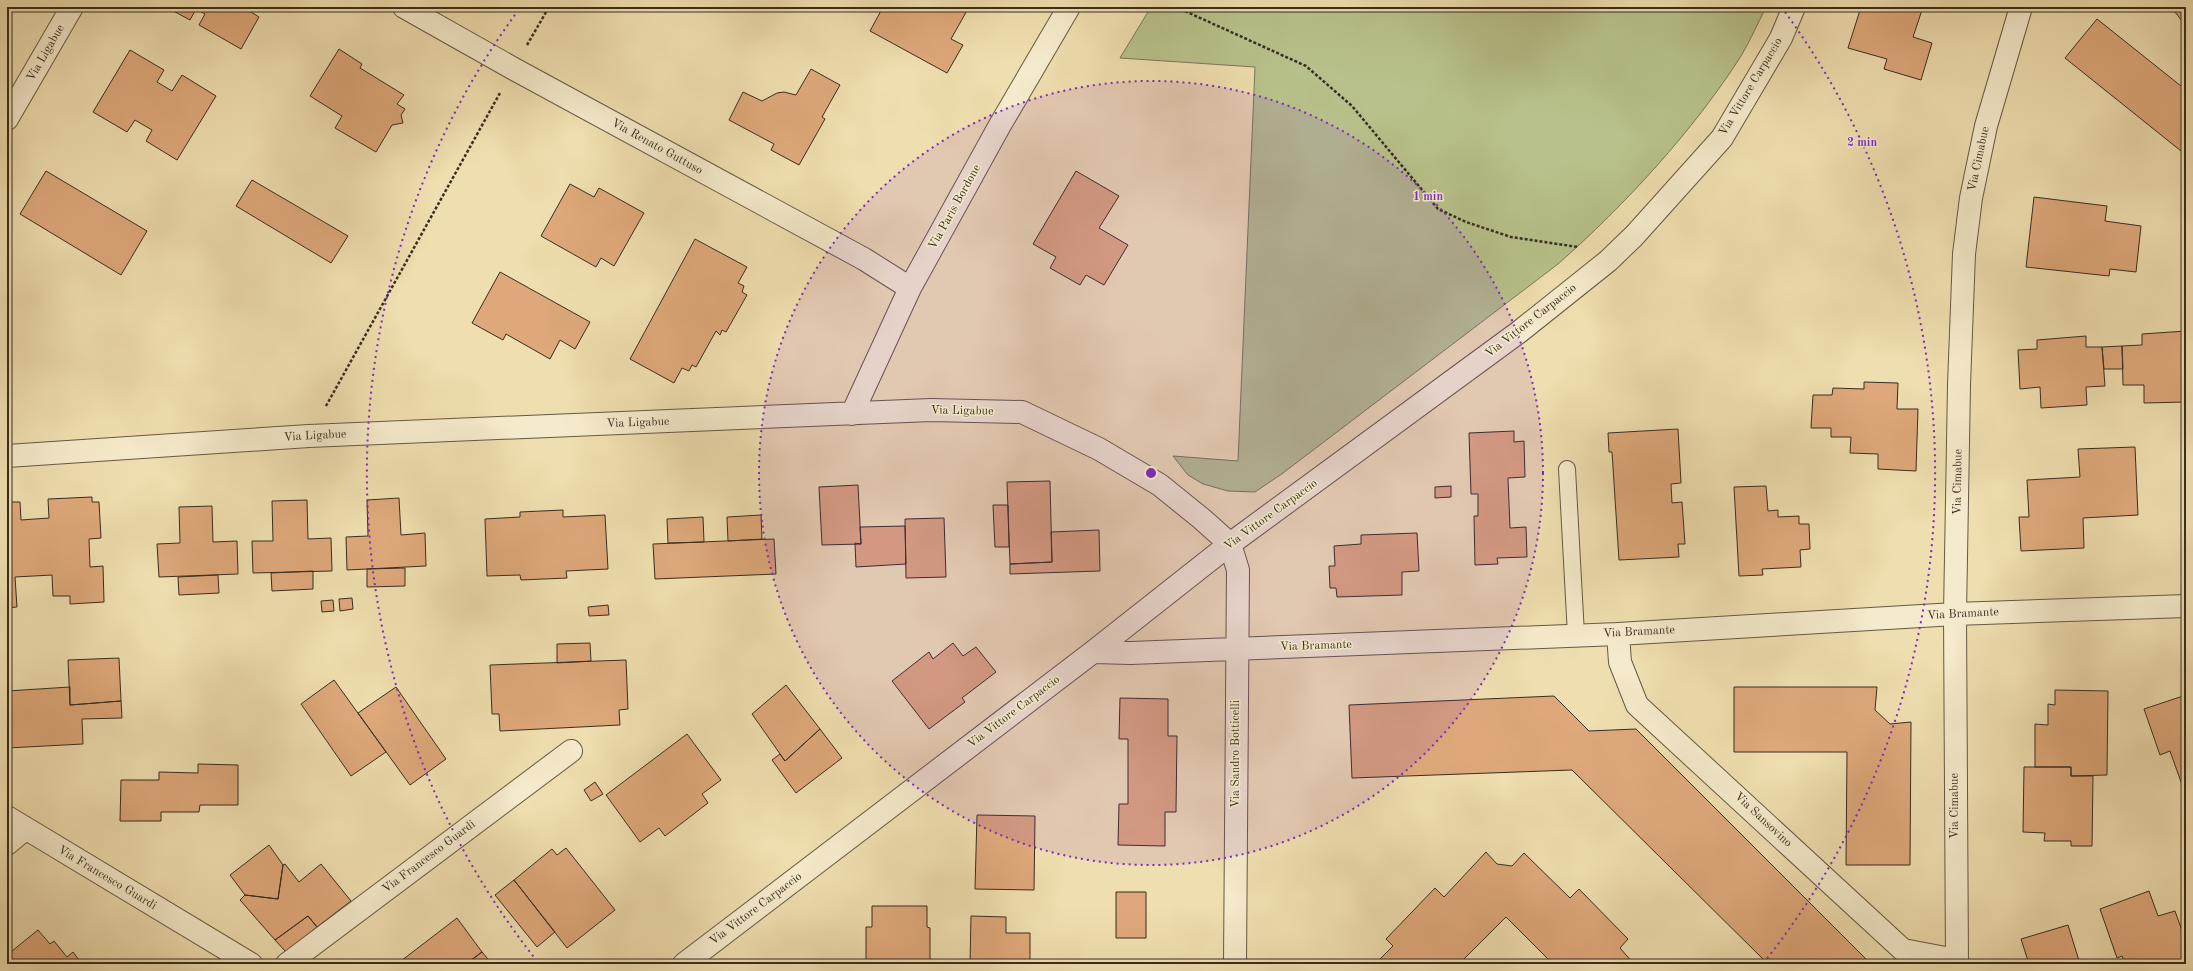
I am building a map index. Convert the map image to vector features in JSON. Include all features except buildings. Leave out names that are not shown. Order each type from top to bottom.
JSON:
[{"type":"street","name":"Via Ligabue","points":[[7,119],[72,7]]},
{"type":"street","name":"Via Renato Guttuso","points":[[404,7],[514,69],[864,259],[910,288]]},
{"type":"street","name":"Via Paris Bordone","points":[[852,414],[910,288],[1000,125],[1069,7]]},
{"type":"street","name":"Via Vittore Carpaccio","points":[[684,964],[1092,652],[1230,544],[1519,332],[1608,261],[1634,236],[1722,138],[1781,38],[1794,7]]},
{"type":"street","name":"Via Cimabue","points":[[1956,962],[1955,614],[1959,385],[1964,254],[1971,198],[1986,126],[2021,7]]},
{"type":"street","name":"Via Ligabue","points":[[7,456],[309,436],[931,410],[1022,412],[1099,449],[1160,484],[1230,544]]},
{"type":"street","name":"Via Sandro Botticelli","points":[[1230,544],[1238,570],[1235,964]]},
{"type":"street","name":"Via Bramante","points":[[1092,652],[1131,654],[1618,634],[1955,614],[2186,606]]},
{"type":"street","name":"Via Sansovino","points":[[1618,634],[1620,662],[1637,704],[1903,950],[1956,962]]},
{"type":"street","name":"Via Francesco Guardi","points":[[287,964],[571,751]]},
{"type":"street","name":"Via Francesco Guardi","points":[[7,817],[251,964]]},
{"type":"street","points":[[7,844],[25,829]]},
{"type":"lane","points":[[1567,469],[1576,635]]},
{"type":"path","points":[[309,436],[549,7]]},
{"type":"path","points":[[1176,7],[1306,66],[1352,106],[1438,210],[1466,222],[1511,237],[1575,246],[1608,261]]},
{"type":"green space","points":[[1151,7],[1766,7],[1741,56],[1702,112],[1657,166],[1583,241],[1558,264],[1283,473],[1255,492],[1228,491],[1203,484],[1188,475],[1173,456],[1238,461],[1255,67],[1120,58]]}]
